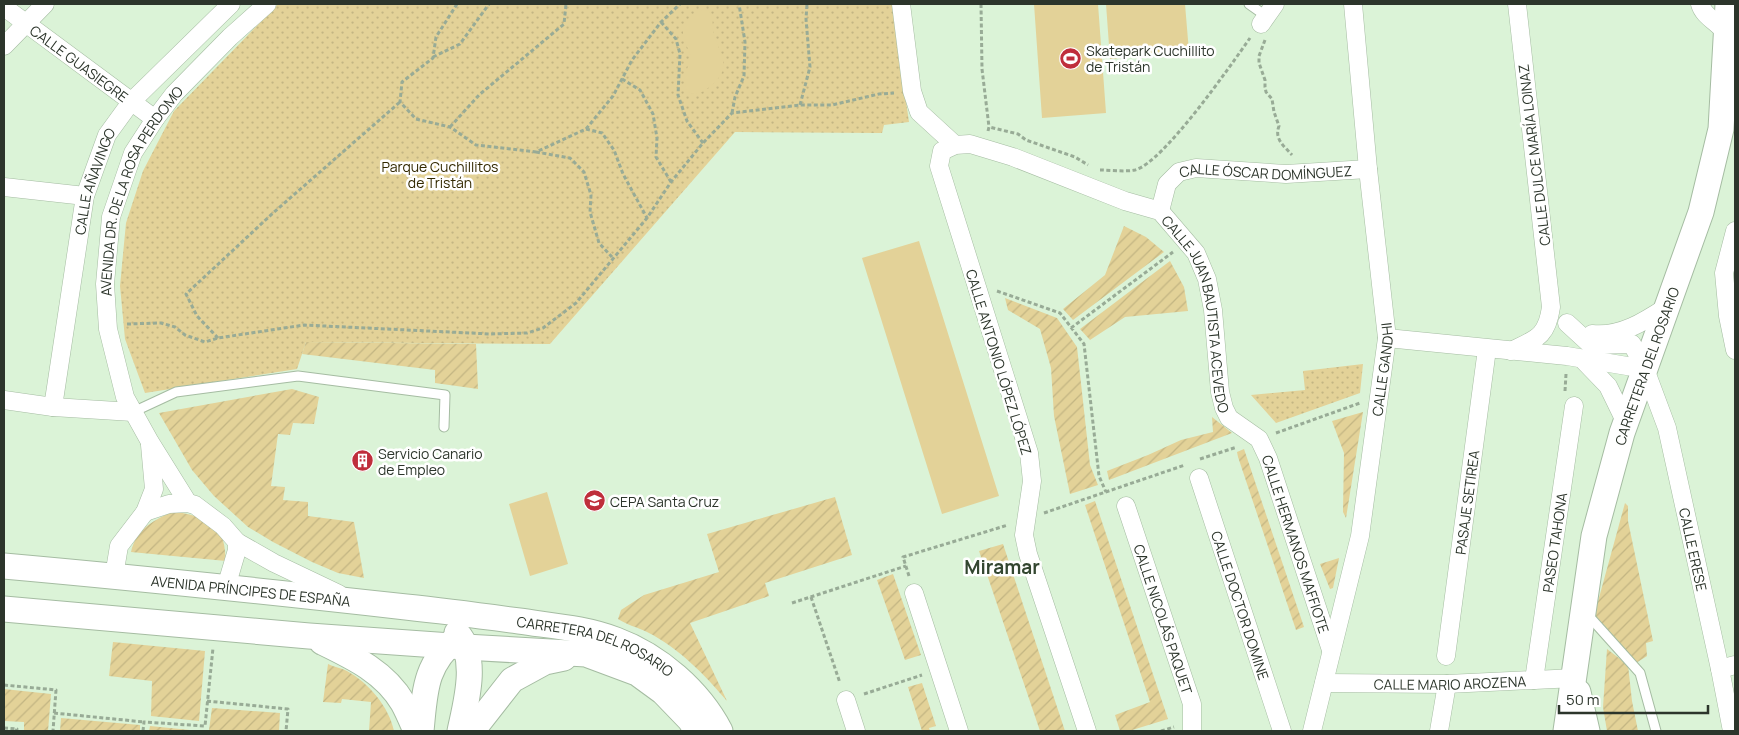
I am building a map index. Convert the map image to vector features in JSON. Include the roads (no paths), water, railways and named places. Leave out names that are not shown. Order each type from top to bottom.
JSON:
[{"type":"main road","name":"CARRETERA DEL ROSARIO","points":[[1566,731],[1594,536],[1626,422],[1701,212],[1721,129],[1731,43],[1728,4]]},
{"type":"main road","name":"AVENIDA PRÍNCIPES DE ESPAÑA","points":[[4,566],[226,587],[498,618]]},
{"type":"main road","points":[[114,576],[116,619]]},
{"type":"main road","points":[[216,628],[226,587]]},
{"type":"main road","points":[[4,609],[309,636],[458,643]]},
{"type":"main road","points":[[425,609],[450,625],[469,663],[468,693],[460,731]]},
{"type":"main road","name":"CARRETERA DEL ROSARIO","points":[[458,643],[498,618],[580,629],[625,644],[648,656],[688,685],[712,715],[720,731]]},
{"type":"main road","points":[[309,636],[356,658],[383,677],[402,702],[416,731]]},
{"type":"main road","name":"CARRETERA DEL ROSARIO","points":[[458,643],[586,654],[637,673],[663,692],[690,720],[697,731]]},
{"type":"main road","points":[[421,731],[426,689],[435,661],[458,643]]},
{"type":"main road","name":"CARRETERA DEL ROSARIO","points":[[472,731],[512,680],[545,662],[586,654]]},
{"type":"main road","points":[[1575,678],[1587,731]]},
{"type":"street","points":[[4,46],[45,4]]},
{"type":"street","name":"CALLE AÑAVINGO","points":[[53,407],[85,196],[107,135],[131,102],[231,4]]},
{"type":"street","name":"AVENIDA DR. DE LA ROSA PERDOMO","points":[[188,504],[125,397],[108,329],[105,284],[111,217],[134,153],[155,119],[174,94],[267,4]]},
{"type":"street","points":[[901,4],[912,91],[919,112],[955,144]]},
{"type":"street","name":"CALLE GANDHI","points":[[1312,731],[1360,536],[1387,338],[1368,169],[1353,4]]},
{"type":"street","name":"CALLE DULCE MARÍA LOINAZ","points":[[1517,4],[1551,307]]},
{"type":"street","points":[[1700,4],[1702,10],[1731,43]]},
{"type":"street","name":"CALLE GUASIEGRE","points":[[4,7],[155,119]]},
{"type":"street","name":"CALLE JUAN BAUTISTA ACEVEDO","points":[[955,144],[970,144],[1013,157],[1125,201],[1160,212],[1196,253],[1207,279],[1213,310],[1220,392],[1224,408],[1229,418],[1259,439]]},
{"type":"street","name":"CALLE ANTONIO LÓPEZ LÓPEZ","points":[[955,144],[942,151],[938,166],[1029,453],[1032,481],[1024,535],[1028,554],[1087,731]]},
{"type":"street","name":"CALLE ÓSCAR DOMÍNGUEZ","points":[[1160,212],[1167,184],[1179,172],[1196,168],[1286,174],[1368,169]]},
{"type":"street","points":[[4,187],[85,196]]},
{"type":"street","points":[[1735,231],[1730,272],[1728,316],[1735,350]]},
{"type":"street","points":[[1551,307],[1567,323],[1584,332],[1604,335],[1636,326],[1668,306]]},
{"type":"street","points":[[1511,351],[1537,339],[1549,321],[1551,307]]},
{"type":"street","name":"CALLE ERESE","points":[[1567,323],[1591,345],[1632,344],[1645,369],[1667,428],[1728,667],[1733,730]]},
{"type":"street","points":[[1387,338],[1574,358],[1645,369]]},
{"type":"street","name":"PASAJE SETIREA","points":[[1446,656],[1488,349]]},
{"type":"street","points":[[1574,358],[1608,386],[1626,422]]},
{"type":"street","points":[[4,400],[53,407],[133,412]]},
{"type":"street","name":"PASEO TAHONA","points":[[1534,680],[1574,406]]},
{"type":"street","name":"CALLE HERMANOS MAFFIOTE","points":[[1259,439],[1268,458],[1331,650]]},
{"type":"street","points":[[114,576],[119,546],[145,512],[154,489],[150,442]]},
{"type":"street","name":"CALLE DOCTOR DOMINE","points":[[1197,470],[1282,731]]},
{"type":"street","points":[[145,512],[169,504],[195,505],[223,526],[237,542],[274,563],[353,601]]},
{"type":"street","name":"CALLE NICOLÁS PAQUET","points":[[1126,506],[1192,704],[1192,731]]},
{"type":"street","points":[[226,587],[237,550],[237,542]]},
{"type":"street","points":[[914,593],[959,731]]},
{"type":"street","name":"CALLE MARIO AROZENA","points":[[1324,683],[1447,684],[1575,678]]},
{"type":"street","points":[[1439,731],[1447,684]]},
{"type":"street","points":[[846,700],[856,731]]},
{"type":"lane","points":[[1249,4],[1265,18]]},
{"type":"lane","points":[[133,412],[176,392],[298,376],[445,395],[444,427]]},
{"type":"lane","points":[[1584,610],[1640,673],[1656,731]]},
{"type":"place","name":"Skatepark Cuchillito de Tristán","points":[[1070,58]]},
{"type":"place","name":"Servicio Canario de Empleo","points":[[362,461]]},
{"type":"place","name":"CEPA Santa Cruz","points":[[594,501]]},
{"type":"district","name":"Miramar","points":[[1002,567]]},
{"type":"park label","name":"Parque Cuchillitos de Tristán","points":[[440,174]]}]
